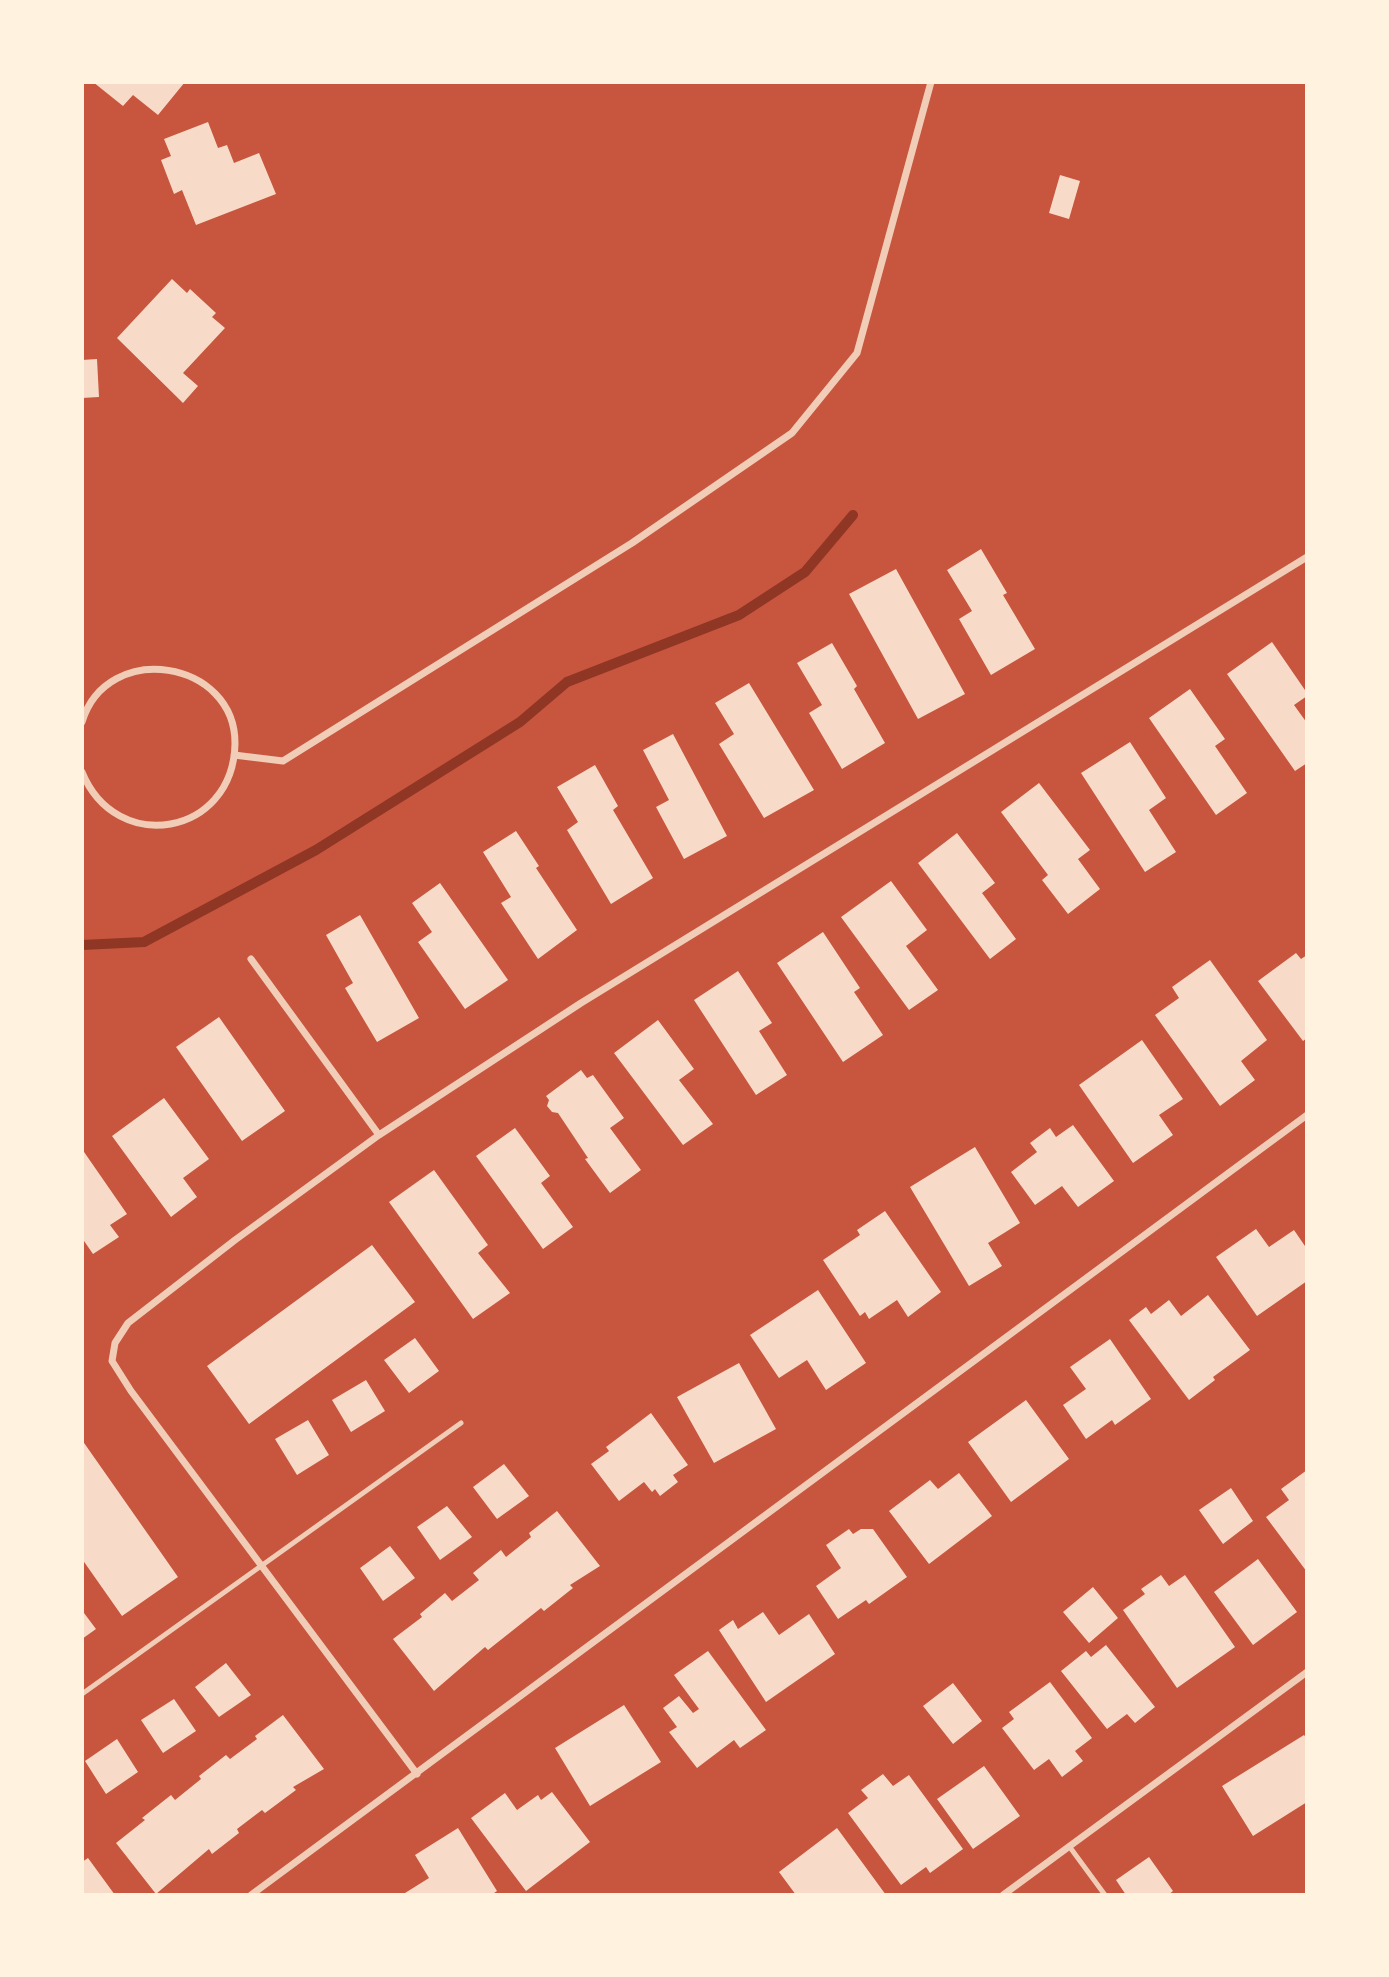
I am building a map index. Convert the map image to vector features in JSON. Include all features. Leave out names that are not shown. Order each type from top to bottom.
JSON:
[{"type":"street","points":[[234,755],[283,761],[632,543],[792,433],[857,354],[931,82]]},
{"type":"street","points":[[417,1774],[131,1391],[112,1361],[114,1343],[128,1323],[235,1240],[379,1135],[604,989],[1307,557]]},
{"type":"street","points":[[82,722],[85,712],[100,691],[121,676],[146,668],[171,669],[195,678],[215,695],[229,716],[235,742],[233,769],[221,792],[203,811],[180,823],[154,826],[128,821],[105,807],[89,787],[82,772]]},
{"type":"street","points":[[251,959],[379,1135]]},
{"type":"street","points":[[251,1895],[1307,1115]]},
{"type":"street","points":[[1003,1895],[1307,1672]]},
{"type":"lane","points":[[82,1693],[461,1423]]},
{"type":"lane","points":[[1069,1846],[1105,1895]]},
{"type":"building","points":[[93,82],[185,82],[158,115],[133,95],[123,106]]},
{"type":"building","points":[[208,122],[218,148],[227,145],[234,163],[259,153],[276,194],[196,225],[182,190],[174,194],[161,160],[171,156],[164,139]]},
{"type":"building","points":[[1060,175],[1080,181],[1069,219],[1049,213]]},
{"type":"building","points":[[172,279],[187,293],[190,289],[216,313],[212,317],[225,328],[183,373],[198,386],[183,403],[117,338]]},
{"type":"building","points":[[97,359],[99,397],[82,398],[82,360]]},
{"type":"building","points":[[981,549],[1007,593],[1003,595],[1035,649],[991,675],[959,619],[972,611],[947,570]]},
{"type":"building","points":[[896,569],[965,694],[918,719],[849,594]]},
{"type":"building","points":[[1272,642],[1307,693],[1307,696],[1294,705],[1307,723],[1307,763],[1295,771],[1227,674]]},
{"type":"building","points":[[832,643],[857,686],[854,689],[885,743],[842,769],[809,713],[822,705],[797,663]]},
{"type":"building","points":[[749,683],[814,790],[764,818],[719,744],[734,734],[715,703]]},
{"type":"building","points":[[1190,689],[1225,739],[1215,746],[1247,793],[1216,815],[1149,718]]},
{"type":"building","points":[[673,734],[727,836],[684,859],[656,807],[669,800],[643,750]]},
{"type":"building","points":[[1130,742],[1166,798],[1149,810],[1176,852],[1145,872],[1081,773]]},
{"type":"building","points":[[595,765],[618,806],[613,810],[653,878],[611,904],[567,830],[578,822],[557,787]]},
{"type":"building","points":[[1039,783],[1090,850],[1078,859],[1100,889],[1068,914],[1042,880],[1048,875],[1001,812]]},
{"type":"building","points":[[516,831],[539,866],[536,868],[577,930],[538,959],[501,903],[511,897],[483,852]]},
{"type":"building","points":[[957,833],[995,883],[982,893],[1016,939],[990,959],[918,863]]},
{"type":"building","points":[[891,881],[927,930],[906,946],[938,990],[909,1010],[841,917]]},
{"type":"building","points":[[440,883],[508,980],[465,1009],[418,942],[432,932],[412,903]]},
{"type":"building","points":[[360,915],[419,1018],[377,1042],[345,988],[353,983],[326,935]]},
{"type":"building","points":[[823,932],[860,988],[854,992],[883,1035],[843,1062],[777,963]]},
{"type":"building","points":[[1296,953],[1301,959],[1307,955],[1307,1038],[1303,1041],[1258,981]]},
{"type":"building","points":[[1210,960],[1267,1040],[1241,1061],[1255,1080],[1220,1106],[1155,1015],[1179,998],[1172,987]]},
{"type":"building","points":[[738,971],[772,1023],[759,1031],[787,1075],[756,1095],[694,1000]]},
{"type":"building","points":[[219,1017],[285,1111],[242,1141],[176,1047]]},
{"type":"building","points":[[658,1020],[694,1069],[679,1080],[713,1124],[683,1145],[614,1053]]},
{"type":"building","points":[[1142,1040],[1183,1099],[1159,1115],[1173,1135],[1133,1163],[1079,1085]]},
{"type":"building","points":[[581,1070],[587,1078],[593,1075],[624,1118],[610,1128],[641,1170],[610,1193],[585,1159],[588,1158],[558,1113],[552,1112],[547,1106],[549,1100],[546,1096]]},
{"type":"building","points":[[164,1098],[209,1159],[183,1178],[197,1197],[171,1217],[112,1136]]},
{"type":"building","points":[[1073,1125],[1114,1181],[1078,1207],[1062,1186],[1035,1205],[1011,1172],[1037,1152],[1030,1143],[1050,1128],[1056,1137]]},
{"type":"building","points":[[515,1128],[550,1176],[541,1183],[573,1227],[543,1249],[476,1156]]},
{"type":"building","points":[[975,1147],[1020,1223],[988,1243],[1002,1266],[969,1286],[910,1187]]},
{"type":"building","points":[[82,1149],[127,1214],[110,1225],[119,1237],[93,1254],[82,1238]]},
{"type":"building","points":[[434,1170],[488,1245],[478,1253],[510,1293],[473,1319],[389,1202]]},
{"type":"building","points":[[885,1211],[941,1292],[908,1317],[897,1300],[869,1319],[865,1312],[860,1316],[823,1260],[860,1235],[857,1230]]},
{"type":"building","points":[[1256,1229],[1269,1247],[1294,1230],[1307,1249],[1307,1281],[1257,1316],[1216,1257]]},
{"type":"building","points":[[372,1245],[415,1302],[249,1424],[207,1366]]},
{"type":"building","points":[[818,1290],[866,1363],[826,1390],[807,1360],[779,1378],[750,1335]]},
{"type":"building","points":[[1208,1295],[1250,1350],[1213,1377],[1215,1380],[1189,1400],[1129,1320],[1146,1307],[1151,1314],[1169,1300],[1181,1316]]},
{"type":"building","points":[[415,1338],[439,1371],[409,1393],[384,1360]]},
{"type":"building","points":[[1110,1339],[1151,1399],[1115,1425],[1112,1420],[1086,1439],[1063,1405],[1086,1389],[1070,1367]]},
{"type":"building","points":[[739,1363],[776,1429],[714,1463],[677,1397]]},
{"type":"building","points":[[366,1380],[385,1411],[351,1432],[332,1400]]},
{"type":"building","points":[[1026,1400],[1069,1459],[1011,1502],[968,1442]]},
{"type":"building","points":[[651,1413],[688,1465],[673,1475],[678,1482],[660,1496],[655,1489],[652,1492],[644,1482],[619,1501],[591,1464],[609,1451],[606,1447]]},
{"type":"building","points":[[308,1420],[329,1455],[297,1475],[275,1439]]},
{"type":"building","points":[[82,1440],[178,1577],[122,1616],[82,1559]]},
{"type":"building","points":[[504,1464],[529,1496],[497,1519],[473,1487]]},
{"type":"building","points":[[1307,1470],[1307,1572],[1266,1517],[1289,1500],[1281,1489]]},
{"type":"building","points":[[959,1473],[992,1516],[929,1564],[889,1511],[930,1480],[938,1489]]},
{"type":"building","points":[[1231,1488],[1253,1521],[1223,1544],[1199,1510]]},
{"type":"building","points":[[447,1506],[472,1537],[440,1560],[417,1527]]},
{"type":"building","points":[[557,1511],[600,1566],[570,1585],[573,1588],[544,1611],[541,1608],[488,1650],[485,1647],[434,1691],[393,1639],[422,1617],[420,1614],[445,1593],[452,1601],[479,1580],[473,1573],[501,1550],[506,1557],[531,1537],[529,1533]]},
{"type":"building","points":[[849,1529],[853,1534],[861,1529],[873,1529],[907,1577],[869,1604],[866,1600],[838,1619],[816,1586],[841,1568],[826,1545]]},
{"type":"building","points":[[390,1546],[415,1578],[383,1601],[360,1568]]},
{"type":"building","points":[[1258,1559],[1297,1612],[1253,1645],[1214,1592]]},
{"type":"building","points":[[1161,1575],[1169,1586],[1185,1575],[1235,1647],[1177,1688],[1123,1610],[1145,1594],[1141,1589]]},
{"type":"building","points":[[1093,1587],[1118,1618],[1089,1643],[1063,1612]]},
{"type":"building","points":[[763,1612],[779,1635],[809,1614],[835,1654],[766,1702],[719,1630],[733,1620],[738,1629]]},
{"type":"building","points":[[84,1613],[96,1629],[82,1639],[82,1614]]},
{"type":"building","points":[[1106,1645],[1155,1707],[1135,1723],[1127,1714],[1107,1729],[1061,1671],[1086,1651],[1091,1657]]},
{"type":"building","points":[[708,1651],[766,1730],[740,1748],[734,1740],[697,1768],[669,1732],[677,1727],[663,1708],[679,1696],[693,1713],[699,1709],[674,1675]]},
{"type":"building","points":[[226,1663],[251,1695],[219,1717],[195,1687]]},
{"type":"building","points":[[1050,1682],[1092,1738],[1075,1751],[1083,1761],[1062,1777],[1049,1759],[1034,1770],[1002,1728],[1014,1719],[1009,1712]]},
{"type":"building","points":[[953,1683],[982,1721],[953,1744],[923,1706]]},
{"type":"building","points":[[174,1699],[196,1731],[163,1753],[141,1720]]},
{"type":"building","points":[[624,1705],[661,1762],[590,1806],[555,1748]]},
{"type":"building","points":[[283,1715],[324,1769],[293,1787],[296,1790],[265,1813],[262,1810],[237,1829],[239,1833],[212,1854],[209,1849],[156,1894],[116,1843],[171,1795],[175,1800],[201,1779],[199,1776],[226,1755],[230,1759]]},
{"type":"building","points":[[1304,1735],[1307,1739],[1307,1802],[1253,1836],[1222,1786]]},
{"type":"building","points":[[117,1739],[138,1772],[106,1794],[85,1761]]},
{"type":"building","points":[[984,1766],[1020,1816],[973,1849],[937,1799]]},
{"type":"building","points":[[883,1774],[893,1786],[909,1775],[963,1849],[930,1873],[926,1867],[901,1885],[848,1813],[868,1798],[861,1790]]},
{"type":"building","points":[[552,1792],[590,1842],[526,1891],[471,1818],[505,1793],[517,1810],[538,1795],[541,1800]]},
{"type":"building","points":[[458,1828],[497,1891],[491,1895],[406,1895],[405,1893],[429,1878],[415,1855]]},
{"type":"building","points":[[837,1828],[886,1895],[796,1895],[779,1872]]},
{"type":"building","points":[[1149,1857],[1173,1891],[1168,1895],[1126,1895],[1116,1880]]},
{"type":"building","points":[[88,1858],[115,1895],[82,1895],[82,1862]]},
{"type":"waterway","points":[[82,945],[144,942],[316,850],[520,722],[567,682],[739,615],[805,572],[853,515]]}]
